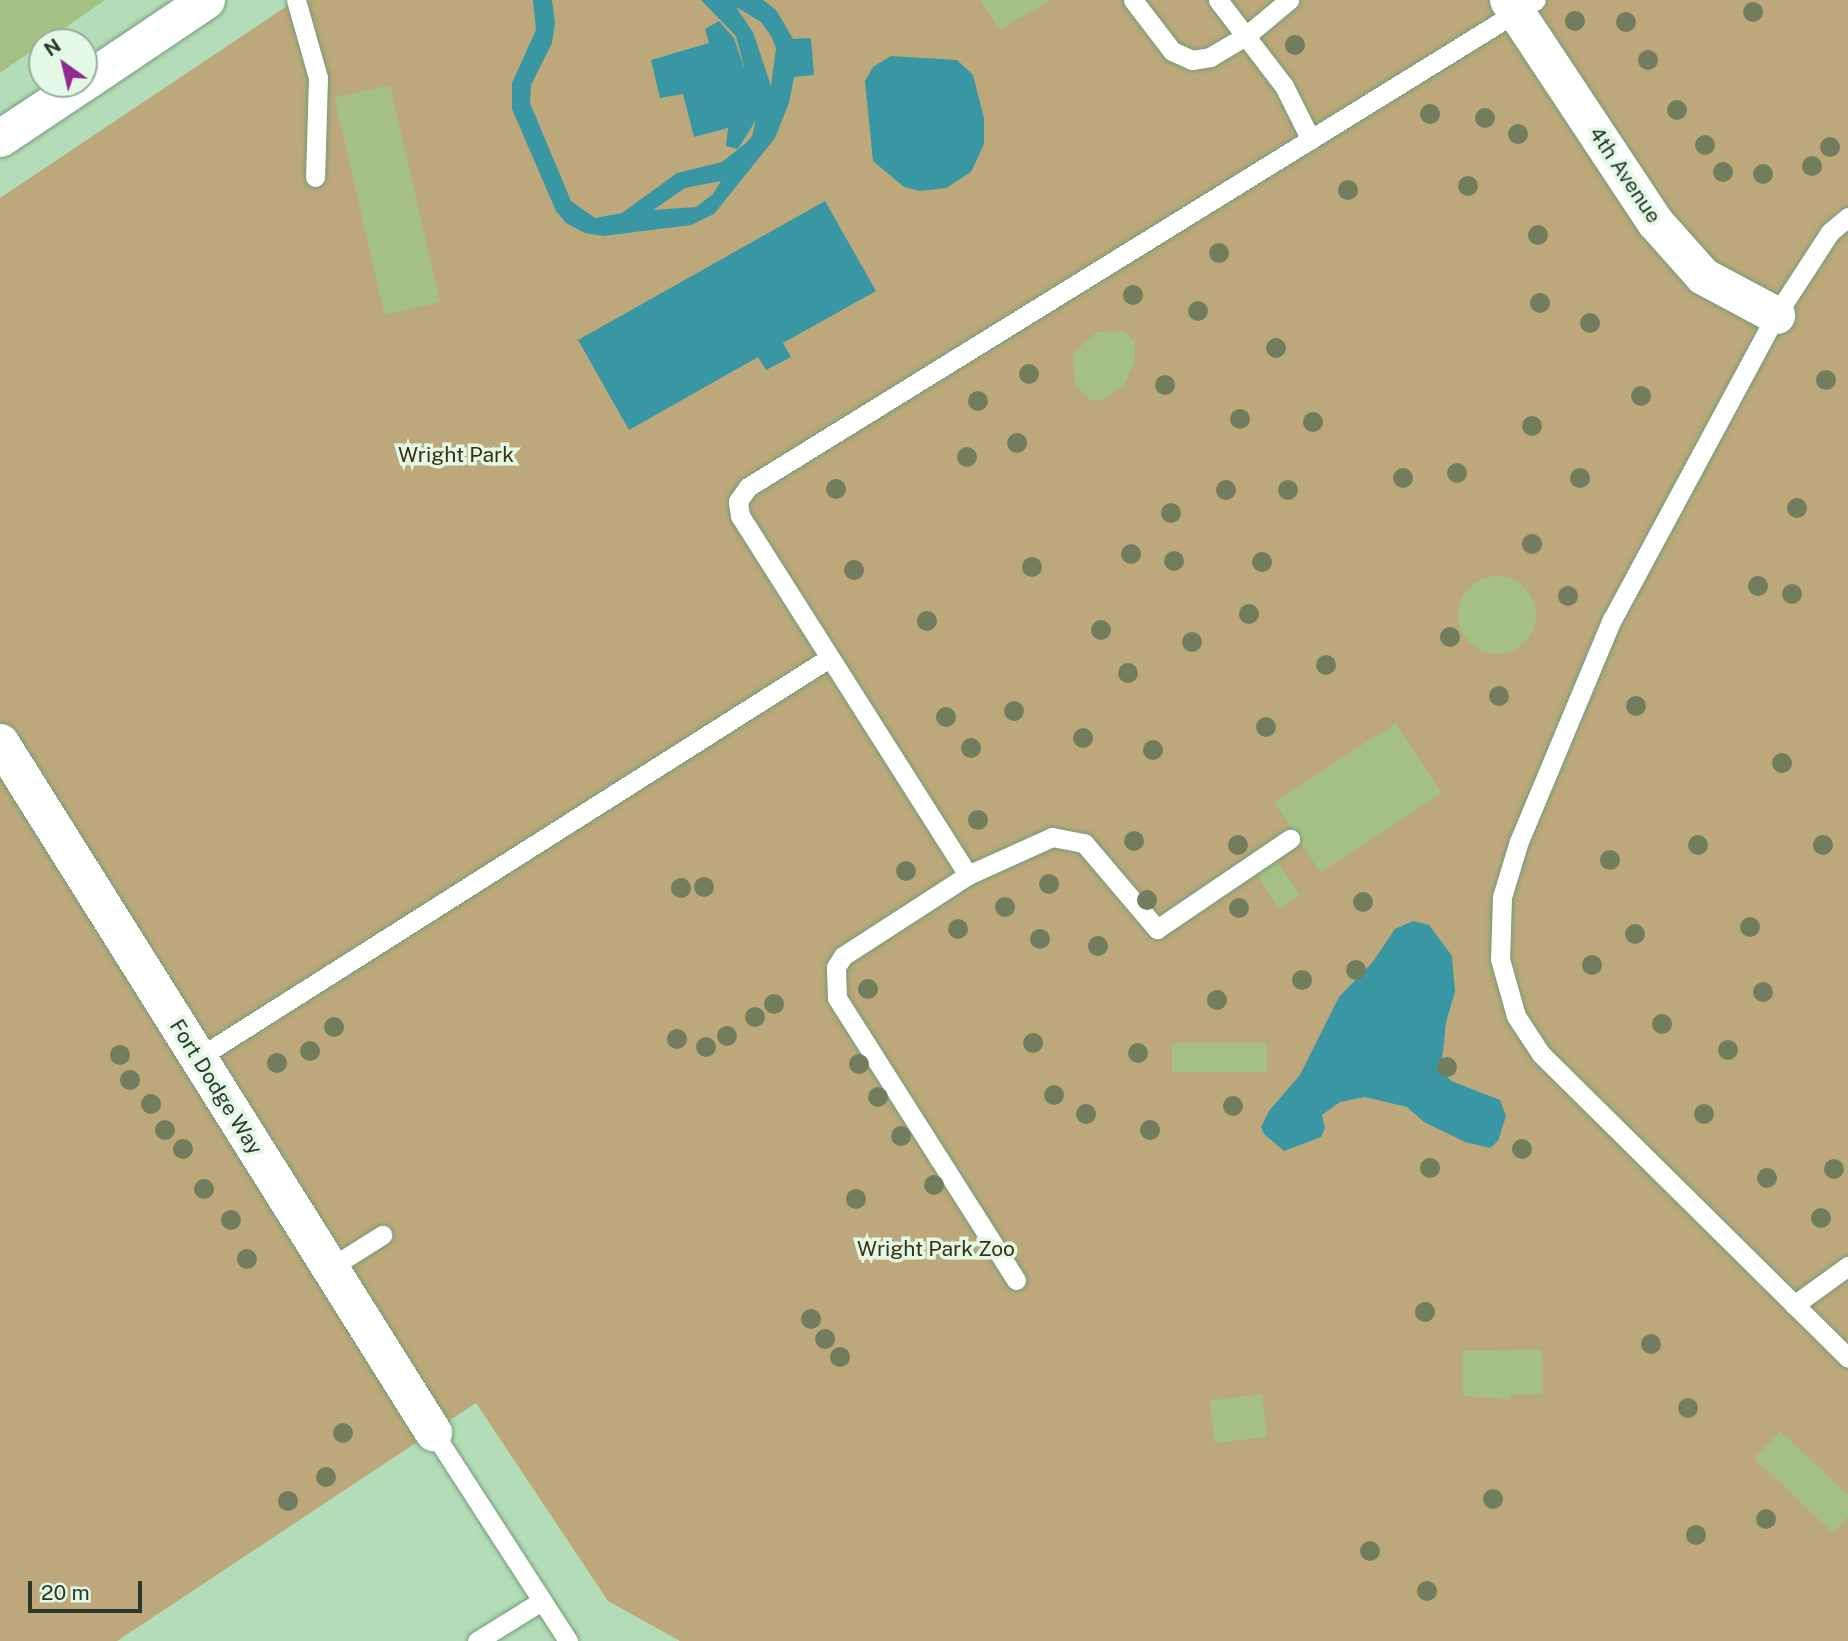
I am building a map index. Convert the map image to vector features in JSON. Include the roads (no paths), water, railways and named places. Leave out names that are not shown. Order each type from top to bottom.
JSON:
[{"type":"street","points":[[98,73],[206,0]]},
{"type":"street","name":"4th Avenue","points":[[1520,4],[1655,222],[1703,276],[1776,315]]},
{"type":"street","points":[[0,138],[60,98]]},
{"type":"street","name":"Fort Dodge Way","points":[[0,742],[433,1432]]},
{"type":"lane","points":[[296,0],[318,78],[315,177]]},
{"type":"lane","points":[[1133,0],[1172,51],[1192,60],[1210,57],[1247,36],[1289,0]]},
{"type":"lane","points":[[1218,0],[1284,86],[1311,140]]},
{"type":"lane","points":[[968,875],[740,516],[738,501],[748,487],[1311,140],[1520,4]]},
{"type":"lane","points":[[1848,217],[1830,232],[1776,315],[1607,631],[1519,841],[1502,897],[1500,959],[1516,1016],[1541,1055],[1848,1358]]},
{"type":"lane","points":[[198,1058],[829,658]]},
{"type":"lane","points":[[1016,1280],[837,998],[834,982],[843,956],[968,875],[1052,837],[1084,842],[1157,929],[1290,839]]},
{"type":"lane","points":[[330,1268],[382,1235]]},
{"type":"lane","points":[[1794,1304],[1848,1266]]},
{"type":"lane","points":[[433,1432],[540,1602],[568,1641]]},
{"type":"lane","points":[[477,1641],[540,1602]]},
{"type":"water","points":[[533,0],[552,0],[555,23],[552,43],[531,85],[530,103],[571,201],[595,218],[622,213],[677,173],[722,162],[746,143],[752,136],[756,120],[738,149],[726,146],[728,128],[694,137],[683,94],[660,98],[651,60],[709,43],[705,29],[719,21],[734,38],[745,71],[736,36],[701,0],[763,0],[776,10],[793,39],[811,38],[814,75],[794,77],[789,103],[775,138],[714,214],[691,225],[603,236],[585,233],[566,223],[556,211],[512,109],[512,83],[536,30]],"holes":[[[736,7],[761,22],[771,36],[776,48],[771,86],[753,32]],[[721,181],[713,194],[696,207],[653,210],[685,188]]]},
{"type":"water","points":[[891,56],[957,60],[973,75],[984,118],[984,144],[971,172],[946,188],[920,191],[904,187],[873,161],[865,81],[873,67]]},
{"type":"water","points":[[825,201],[876,291],[783,343],[791,357],[766,370],[758,357],[629,430],[578,340]]},
{"type":"water","points":[[1413,921],[1429,925],[1452,956],[1455,992],[1446,1022],[1441,1070],[1451,1081],[1500,1100],[1506,1116],[1498,1141],[1490,1148],[1465,1142],[1424,1122],[1407,1107],[1365,1097],[1340,1102],[1322,1115],[1325,1128],[1321,1137],[1284,1151],[1264,1134],[1261,1127],[1269,1111],[1300,1075],[1339,997],[1372,963],[1395,929]]},
{"type":"park label","name":"Wright Park","points":[[456,455]]},
{"type":"park label","name":"Wright Park Zoo","points":[[936,1249]]}]
